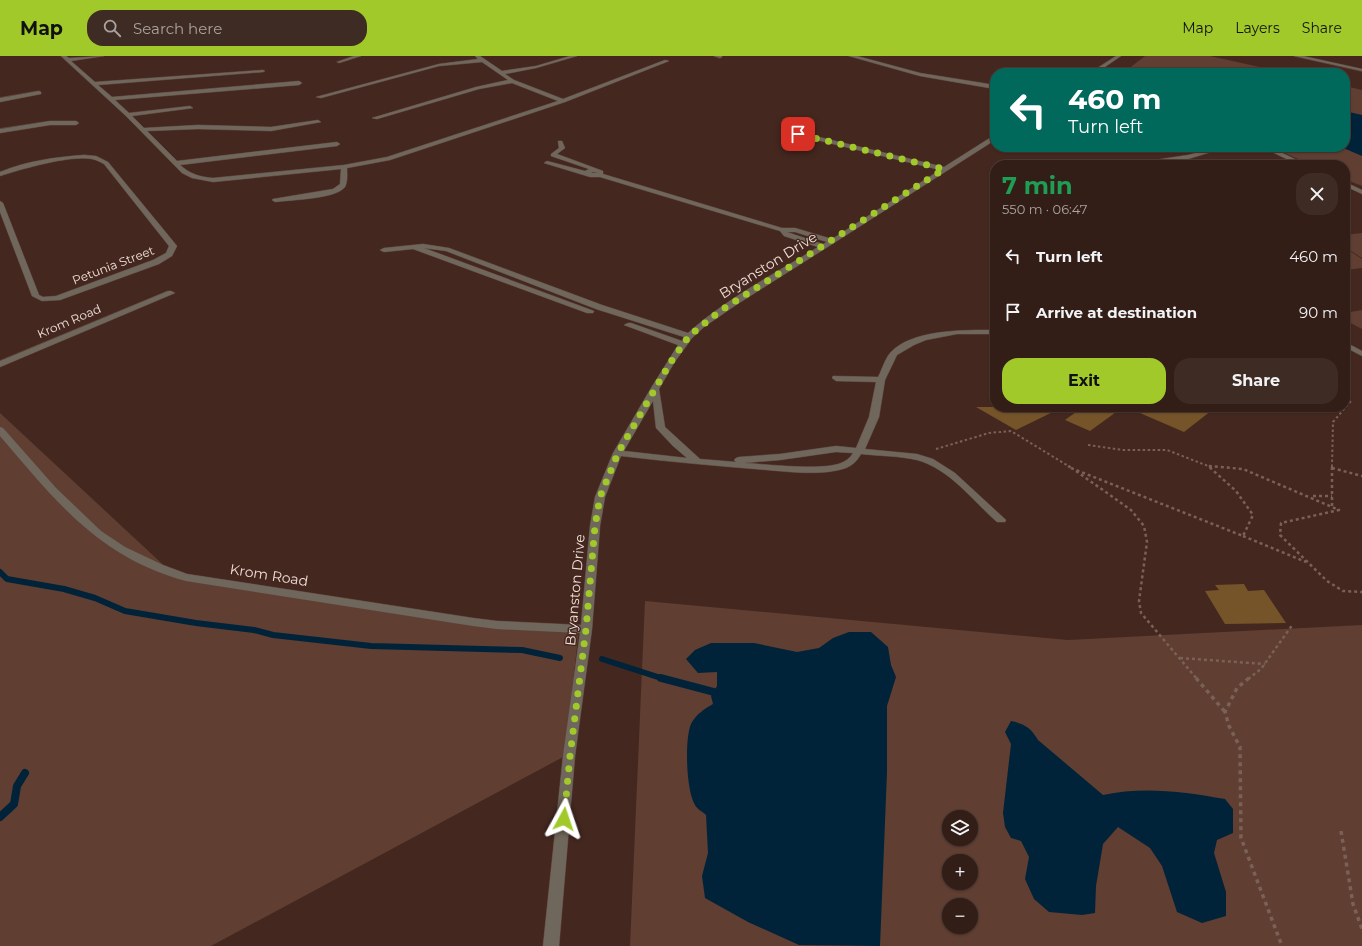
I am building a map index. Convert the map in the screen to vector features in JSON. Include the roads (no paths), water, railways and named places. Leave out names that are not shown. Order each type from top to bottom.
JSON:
[{"type":"street","points":[[66,58],[100,56]]},
{"type":"street","points":[[339,62],[359,56]]},
{"type":"street","points":[[477,56],[512,81],[563,101]]},
{"type":"street","points":[[500,73],[536,67],[575,56]]},
{"type":"street","points":[[851,56],[920,74],[990,86]]},
{"type":"street","points":[[1101,68],[1119,56]]},
{"type":"street","points":[[1296,56],[1362,70]]},
{"type":"street","points":[[66,58],[128,115],[178,163],[189,176],[213,180],[344,168],[399,156],[563,101],[667,61]]},
{"type":"street","points":[[319,97],[439,65],[482,60]]},
{"type":"street","points":[[94,84],[263,71]]},
{"type":"street","points":[[375,118],[478,88],[512,81]]},
{"type":"street","points":[[111,99],[299,83]]},
{"type":"street","points":[[0,100],[39,93]]},
{"type":"street","points":[[128,115],[190,108]]},
{"type":"street","points":[[142,130],[198,126],[271,129],[318,122]]},
{"type":"street","points":[[0,131],[50,123],[76,124]]},
{"type":"street","points":[[798,134],[944,169]]},
{"type":"street","name":"Bryanston Drive","points":[[552,946],[570,756],[586,629],[595,526],[600,497],[618,453],[655,388],[686,340],[720,311],[824,247],[990,140]]},
{"type":"street","points":[[560,142],[562,148],[553,155],[601,172],[600,175]]},
{"type":"street","points":[[178,163],[337,144]]},
{"type":"street","points":[[1168,160],[1206,152]]},
{"type":"street","points":[[1276,152],[1293,160]]},
{"type":"street","name":"Petunia Street","points":[[0,174],[18,167],[85,157],[100,159],[106,163],[173,246],[172,250],[164,258],[142,267],[57,298],[42,299],[36,296],[0,203]]},
{"type":"street","points":[[547,163],[586,173],[592,176],[600,175],[782,230],[795,230],[833,241]]},
{"type":"street","points":[[275,200],[333,192],[340,188],[344,179],[344,168]]},
{"type":"street","points":[[586,173],[594,170]]},
{"type":"street","points":[[1350,186],[1362,192]]},
{"type":"street","points":[[782,230],[786,235],[824,247]]},
{"type":"street","points":[[384,250],[412,247],[443,259],[686,340]]},
{"type":"street","name":"Krom Road","points":[[0,364],[171,293]]},
{"type":"street","points":[[721,462],[779,468],[824,469],[848,464],[859,451],[874,417],[881,380],[894,354],[911,343],[940,334],[973,331],[990,332]]},
{"type":"street","points":[[1350,347],[1362,354]]},
{"type":"street","points":[[836,378],[881,380]]},
{"type":"street","points":[[655,388],[661,428],[676,444],[697,462]]},
{"type":"street","name":"Krom Road","points":[[0,430],[88,525],[138,559],[160,569],[186,577],[473,622],[497,625],[586,629]]},
{"type":"street","points":[[618,453],[697,462],[721,462],[780,457],[827,450],[859,451],[918,457],[927,459],[940,467],[1001,520]]},
{"type":"water","points":[[1350,112],[1362,115],[1362,156],[1350,151]]},
{"type":"water","points":[[849,632],[871,632],[888,647],[891,665],[896,677],[887,706],[887,772],[880,946],[799,945],[748,922],[705,898],[702,876],[708,853],[706,815],[696,806],[692,798],[688,776],[687,750],[689,729],[692,722],[701,712],[713,704],[711,696],[717,686],[717,672],[698,673],[686,659],[695,650],[711,643],[754,643],[797,652],[819,648],[833,638]]},
{"type":"water","points":[[1011,721],[1027,727],[1033,732],[1038,740],[1103,795],[1118,792],[1149,790],[1180,792],[1225,799],[1233,809],[1233,833],[1217,840],[1214,853],[1226,892],[1226,916],[1202,923],[1177,912],[1162,866],[1150,848],[1118,827],[1103,844],[1096,886],[1095,913],[1082,915],[1049,912],[1034,899],[1025,879],[1029,857],[1021,841],[1011,838],[1005,827],[1003,813],[1011,744],[1005,732]]},
{"type":"waterway","points":[[0,572],[7,579],[64,589],[95,598],[125,611],[196,623],[254,630],[273,635],[371,646],[522,650],[560,658]]},
{"type":"waterway","points":[[602,659],[664,679]]},
{"type":"waterway","points":[[661,678],[714,692]]},
{"type":"waterway","points":[[0,817],[14,804],[17,786],[25,773]]}]
